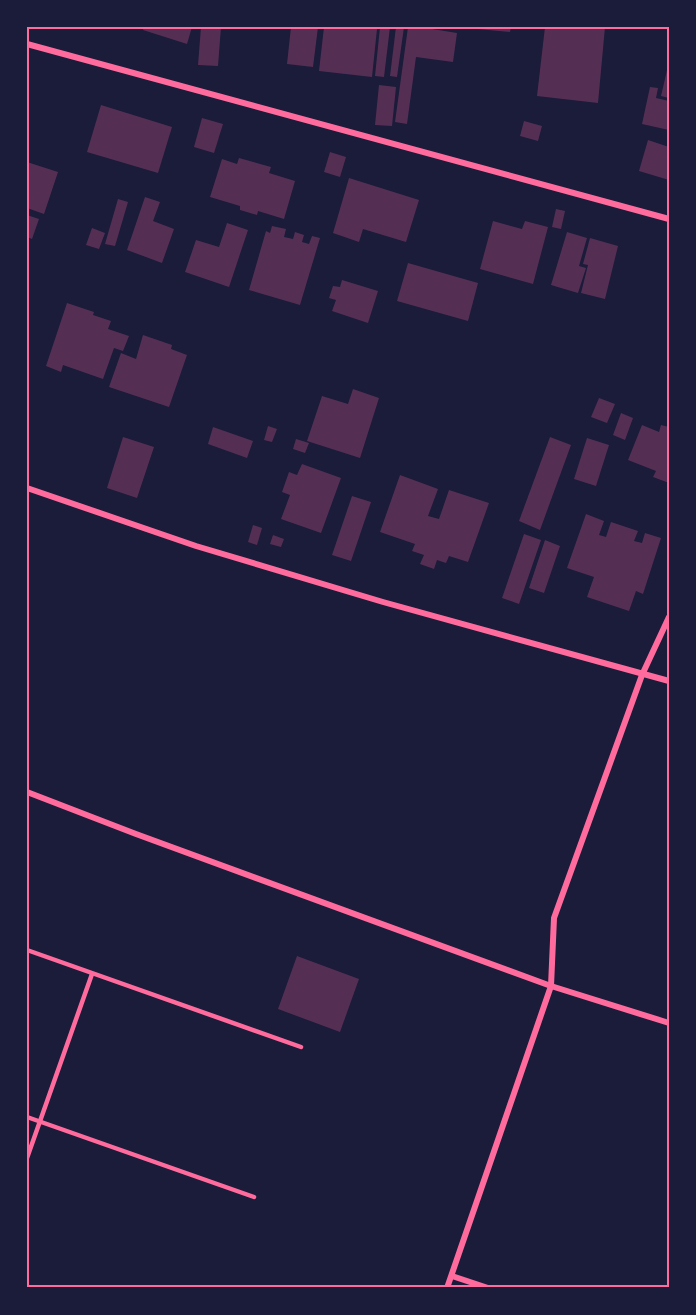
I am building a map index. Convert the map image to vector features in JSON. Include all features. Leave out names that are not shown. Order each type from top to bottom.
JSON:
[{"type":"street","points":[[27,44],[669,219]]},
{"type":"street","points":[[27,488],[207,549],[383,602],[669,681]]},
{"type":"street","points":[[447,1288],[551,986],[554,918],[642,675],[669,617]]},
{"type":"street","points":[[27,792],[551,986],[669,1023]]},
{"type":"street","points":[[452,1276],[488,1288]]},
{"type":"lane","points":[[27,950],[301,1047]]},
{"type":"lane","points":[[27,1158],[92,974]]},
{"type":"lane","points":[[27,1117],[254,1197]]},
{"type":"building","points":[[144,27],[192,27],[187,44],[143,30]]},
{"type":"building","points":[[201,27],[221,27],[218,66],[198,65]]},
{"type":"building","points":[[291,27],[318,27],[313,67],[287,64]]},
{"type":"building","points":[[324,27],[377,29],[372,77],[319,71]]},
{"type":"building","points":[[380,27],[390,27],[384,77],[375,76]]},
{"type":"building","points":[[396,27],[404,27],[397,77],[390,76]]},
{"type":"building","points":[[408,27],[457,33],[453,62],[416,57],[407,124],[395,122]]},
{"type":"building","points":[[477,27],[511,27],[510,32],[477,29]]},
{"type":"building","points":[[545,27],[605,27],[598,103],[537,96]]},
{"type":"building","points":[[669,66],[669,98],[661,96]]},
{"type":"building","points":[[379,85],[396,87],[392,126],[375,125]]},
{"type":"building","points":[[650,87],[658,88],[656,98],[669,101],[669,130],[642,124]]},
{"type":"building","points":[[101,105],[172,127],[158,173],[87,152]]},
{"type":"building","points":[[202,118],[223,124],[214,153],[194,147]]},
{"type":"building","points":[[524,121],[542,126],[538,141],[520,136]]},
{"type":"building","points":[[648,140],[669,147],[669,180],[639,171]]},
{"type":"building","points":[[330,152],[346,157],[340,177],[324,172]]},
{"type":"building","points":[[239,158],[271,167],[269,173],[295,181],[284,219],[258,211],[257,215],[240,210],[240,206],[210,197],[222,159],[237,164]]},
{"type":"building","points":[[27,162],[58,172],[44,214],[27,208]]},
{"type":"building","points":[[349,178],[419,200],[406,242],[363,229],[359,242],[333,233]]},
{"type":"building","points":[[145,197],[160,202],[153,221],[174,229],[162,263],[127,250]]},
{"type":"building","points":[[118,199],[128,202],[115,246],[105,244]]},
{"type":"building","points":[[556,209],[565,211],[561,229],[552,227]]},
{"type":"building","points":[[27,215],[39,219],[32,239],[27,237]]},
{"type":"building","points":[[493,221],[522,229],[525,221],[548,227],[533,284],[480,269]]},
{"type":"building","points":[[227,223],[248,230],[229,287],[185,272],[196,240],[219,247]]},
{"type":"building","points":[[272,226],[286,229],[284,237],[293,239],[295,232],[304,235],[302,242],[309,244],[312,236],[320,238],[300,305],[249,290],[266,231],[270,233]]},
{"type":"building","points":[[92,228],[105,233],[99,249],[86,245]]},
{"type":"building","points":[[567,232],[587,238],[579,266],[586,268],[578,293],[551,285]]},
{"type":"building","points":[[590,238],[618,246],[605,299],[581,293],[588,265],[583,264]]},
{"type":"building","points":[[408,263],[478,283],[468,321],[397,301]]},
{"type":"building","points":[[342,280],[378,291],[368,323],[332,311],[336,300],[329,298],[333,286],[340,287]]},
{"type":"building","points":[[67,303],[94,312],[93,315],[111,321],[108,329],[129,336],[123,351],[114,348],[103,379],[63,365],[61,372],[46,366]]},
{"type":"building","points":[[143,335],[172,345],[171,349],[187,355],[169,407],[109,387],[121,353],[136,359]]},
{"type":"building","points":[[353,389],[379,398],[360,458],[307,441],[322,396],[348,404]]},
{"type":"building","points":[[599,398],[615,404],[607,423],[591,417]]},
{"type":"building","points":[[621,413],[633,418],[625,440],[613,435]]},
{"type":"building","points":[[642,425],[659,432],[661,425],[669,427],[669,483],[653,477],[656,471],[628,460]]},
{"type":"building","points":[[268,426],[277,429],[272,442],[264,440]]},
{"type":"building","points":[[213,427],[253,441],[247,458],[208,444]]},
{"type":"building","points":[[123,437],[154,447],[137,498],[107,488]]},
{"type":"building","points":[[550,437],[571,445],[540,530],[519,521]]},
{"type":"building","points":[[587,438],[609,445],[596,486],[574,479]]},
{"type":"building","points":[[296,439],[309,443],[305,453],[293,449]]},
{"type":"building","points":[[302,464],[341,478],[321,533],[281,519],[290,495],[282,492],[289,472],[297,475]]},
{"type":"building","points":[[400,475],[438,489],[428,516],[439,519],[449,490],[489,503],[468,562],[449,556],[446,563],[437,560],[434,569],[420,564],[424,555],[412,551],[415,544],[380,532]]},
{"type":"building","points":[[352,496],[371,502],[351,561],[332,555]]},
{"type":"building","points":[[586,514],[604,521],[599,535],[606,537],[611,522],[638,531],[634,541],[642,543],[645,533],[661,538],[643,594],[636,591],[629,611],[587,597],[594,577],[567,568]]},
{"type":"building","points":[[253,525],[262,528],[257,545],[248,542]]},
{"type":"building","points":[[524,534],[541,540],[519,604],[502,598]]},
{"type":"building","points":[[273,535],[284,539],[281,547],[270,544]]},
{"type":"building","points":[[545,540],[560,546],[544,593],[529,588]]},
{"type":"building","points":[[297,956],[359,979],[340,1032],[278,1009]]}]
